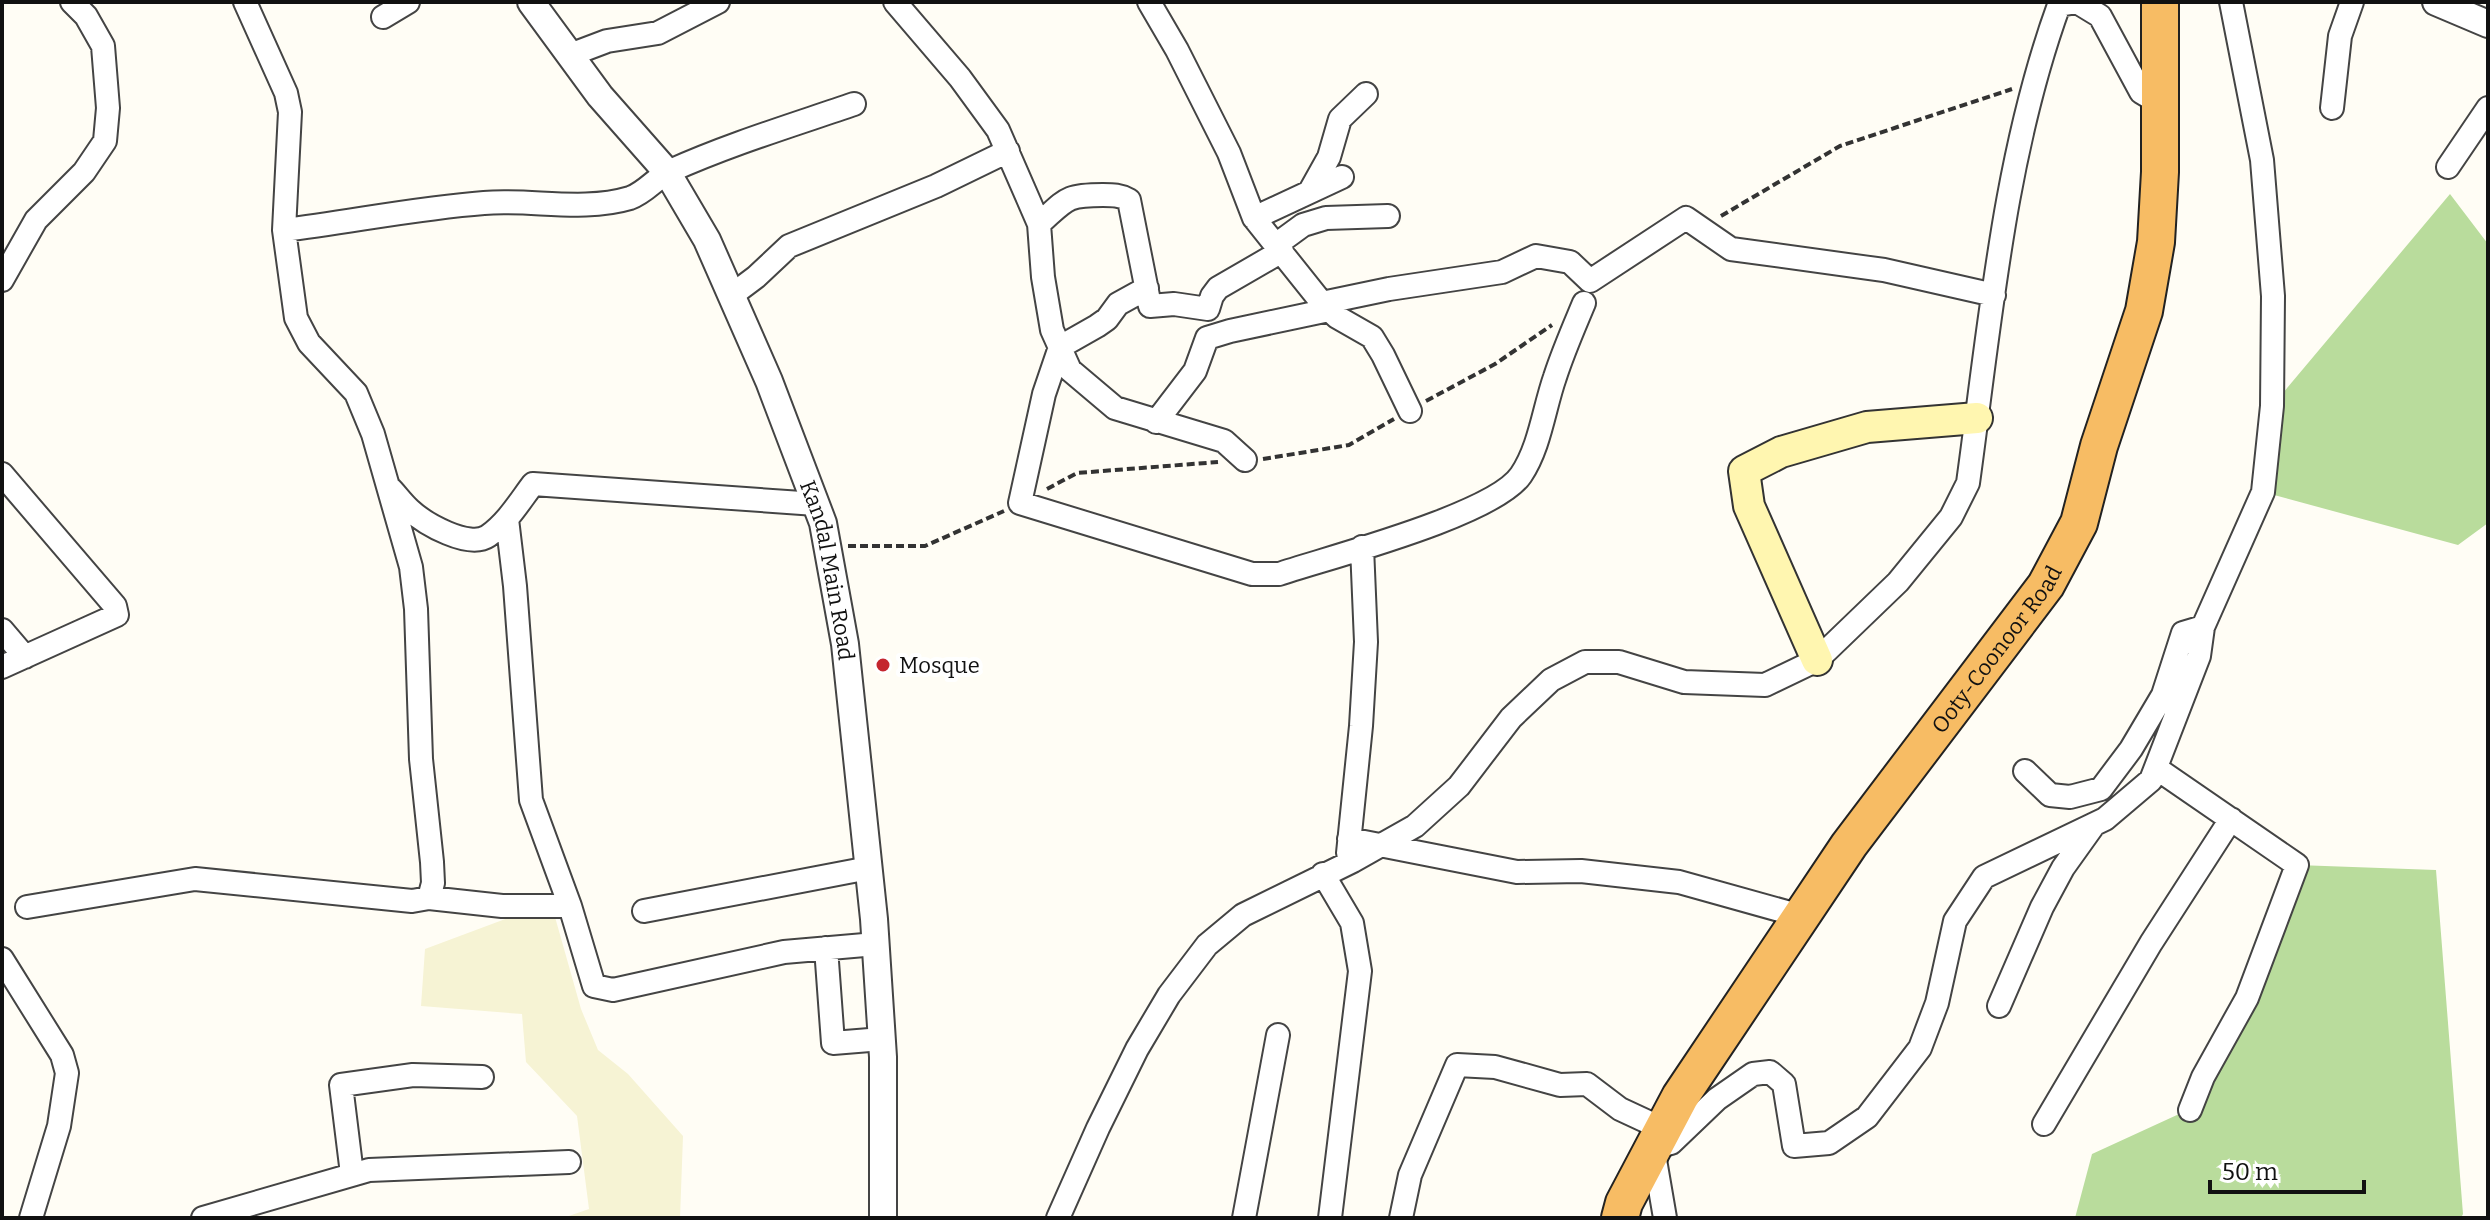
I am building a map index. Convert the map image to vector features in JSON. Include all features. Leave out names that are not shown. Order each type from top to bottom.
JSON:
[{"type":"highway","name":"Ooty-Coonoor Road","points":[[1620,1218],[1624,1203],[1680,1097],[1849,845],[2046,585],[2079,523],[2099,446],[2144,311],[2156,242],[2161,104],[2160,2]]},
{"type":"main road","points":[[1817,660],[1749,506],[1744,471],[1781,452],[1867,427],[1977,418]]},
{"type":"street","points":[[2,280],[36,220],[84,172],[105,141],[108,108],[103,46],[86,16],[72,2]]},
{"type":"street","points":[[245,2],[286,93],[290,112],[284,230],[296,318],[309,343],[356,393],[373,434],[411,567],[416,609],[421,759],[432,862],[433,883],[429,898]]},
{"type":"street","points":[[383,17],[408,2]]},
{"type":"street","name":"Kandal Main Road","points":[[531,2],[600,96],[667,172],[707,240],[769,381],[823,523],[845,644],[876,944],[882,1039],[883,1218]]},
{"type":"street","points":[[570,55],[607,41],[658,33],[718,2]]},
{"type":"street","points":[[895,2],[960,78],[998,130],[1008,151],[1039,224],[1043,277],[1052,330],[1070,370],[1115,408],[1224,441],[1245,460]]},
{"type":"street","points":[[1149,2],[1229,153],[1254,218],[1326,306],[1337,317],[1372,337],[1410,411]]},
{"type":"street","points":[[1058,1218],[1137,1049],[1169,995],[1207,945],[1243,915],[1415,826],[1459,786],[1511,718],[1551,680],[1585,662],[1619,662],[1684,682],[1765,685],[1817,660],[1898,582],[1951,517],[1968,483],[1994,295],[2033,82],[2059,5],[2077,2],[2100,16],[2141,92],[2161,104]]},
{"type":"street","points":[[1401,1218],[1410,1175],[1457,1065],[1495,1067],[1560,1085],[1587,1084],[1658,1139],[1671,1143],[1717,1099],[1753,1074],[1770,1072],[1784,1084],[1794,1146],[1829,1143],[1867,1117],[1920,1048],[1937,1003],[1955,921],[1984,877],[2105,819],[2151,780],[2199,656],[2203,627],[2263,492],[2272,406],[2273,296],[2262,160],[2231,2]]},
{"type":"street","points":[[2332,108],[2340,36],[2352,2]]},
{"type":"street","points":[[2436,2],[2488,24]]},
{"type":"street","points":[[1310,191],[1329,157],[1340,119],[1366,94]]},
{"type":"street","points":[[284,230],[480,203],[523,200],[604,203],[633,197],[667,172],[735,144],[854,104]]},
{"type":"street","points":[[2448,167],[2488,108]]},
{"type":"street","points":[[732,295],[789,246],[936,186],[1008,151]]},
{"type":"street","points":[[1254,218],[1342,177]]},
{"type":"street","points":[[1039,224],[1076,195],[1120,195],[1129,200],[1150,306],[1174,304],[1208,309],[1218,288],[1280,247],[1303,225],[1326,218],[1388,216]]},
{"type":"street","points":[[1156,422],[1195,371],[1207,338],[1389,289],[1502,272],[1536,256],[1570,262],[1590,281],[1686,218],[1731,249],[1884,270],[1994,295]]},
{"type":"street","points":[[1147,288],[1118,304],[1107,319],[1060,347],[1044,394],[1020,503],[1252,574],[1279,574],[1438,523],[1498,497],[1521,476],[1534,446],[1554,378],[1584,303]]},
{"type":"street","points":[[2,474],[115,606],[117,615],[2,667]]},
{"type":"street","points":[[385,482],[411,512],[441,531],[473,541],[486,537],[507,519],[533,484],[816,504]]},
{"type":"street","points":[[507,519],[531,800],[570,906],[594,986],[613,990],[784,952],[876,944]]},
{"type":"street","points":[[1346,864],[1361,726],[1366,642],[1362,547]]},
{"type":"street","points":[[2025,771],[2050,795],[2070,797],[2101,789],[2131,749],[2163,695],[2183,633],[2203,627]]},
{"type":"street","points":[[2,630],[25,657]]},
{"type":"street","points":[[2156,768],[2297,865],[2247,998],[2203,1077],[2190,1110]]},
{"type":"street","points":[[2044,1124],[2151,943],[2231,819]]},
{"type":"street","points":[[1999,1006],[2042,907],[2063,868],[2093,825]]},
{"type":"street","points":[[1349,839],[1517,872],[1581,871],[1679,882],[1801,916]]},
{"type":"street","points":[[644,911],[869,868]]},
{"type":"street","points":[[1323,874],[1352,923],[1360,971],[1330,1218]]},
{"type":"street","points":[[27,907],[195,879],[412,901],[429,898],[502,906],[570,906]]},
{"type":"street","points":[[826,948],[833,1043],[882,1039]]},
{"type":"street","points":[[2,959],[62,1055],[67,1073],[59,1126],[31,1218]]},
{"type":"street","points":[[1244,1218],[1278,1035]]},
{"type":"street","points":[[352,1174],[341,1085],[413,1075],[482,1077]]},
{"type":"street","points":[[1658,1139],[1665,1218]]},
{"type":"street","points":[[203,1218],[369,1170],[569,1162]]},
{"type":"path","points":[[1710,223],[1840,146],[2033,82]]},
{"type":"path","points":[[826,546],[925,546],[1077,473],[1245,460],[1349,445],[1495,364],[1584,303]]},
{"type":"shaded area","points":[[529,910],[555,917],[581,1009],[598,1050],[628,1074],[683,1136],[680,1218],[563,1218],[589,1209],[577,1116],[526,1062],[522,1014],[421,1006],[425,949]]},
{"type":"green space","points":[[2450,194],[2488,244],[2488,523],[2458,545],[2263,492],[2272,406]]},
{"type":"green space","points":[[2297,865],[2436,870],[2461,1218],[2075,1218],[2092,1154],[2190,1109]]},
{"type":"place","name":"Mosque","points":[[883,665]]}]
